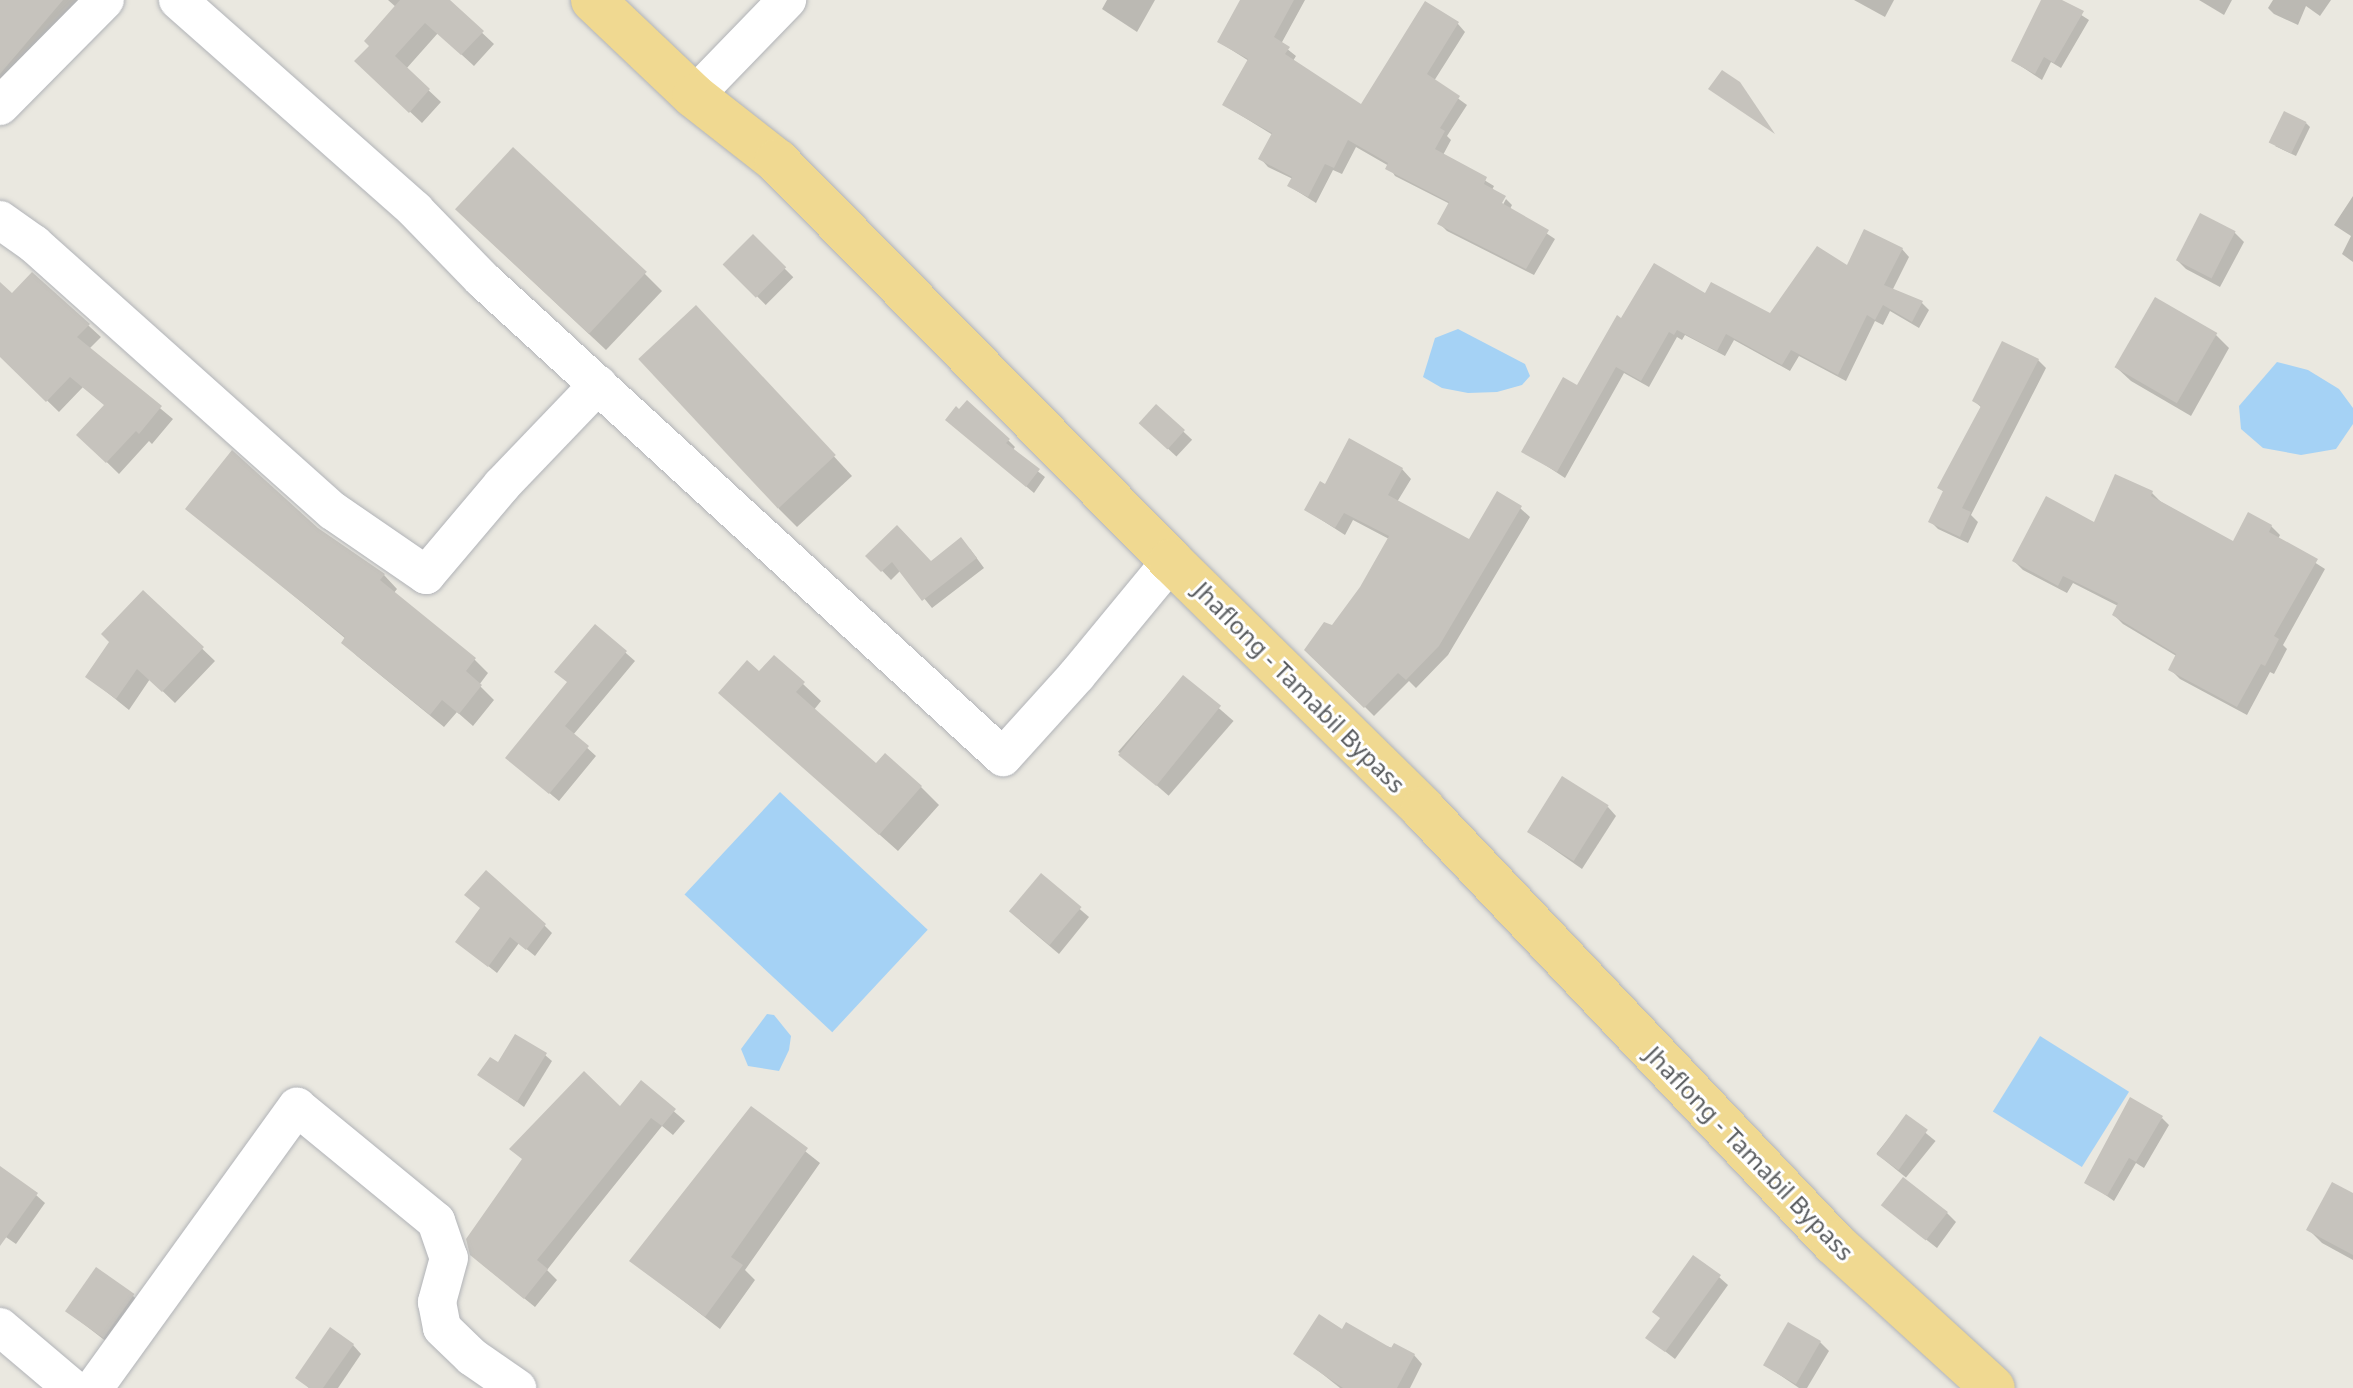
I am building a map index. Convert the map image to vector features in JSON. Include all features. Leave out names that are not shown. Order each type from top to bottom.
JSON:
[{"type":"highway","name":"Jhaflong - Tamabil Bypass","points":[[593,0],[694,96],[777,161],[1171,561],[1423,809],[1834,1243],[1993,1388]]},
{"type":"street","points":[[0,106],[105,0]]},
{"type":"street","points":[[178,0],[415,210],[482,279],[1003,757],[1077,675],[1171,561]]},
{"type":"street","points":[[694,96],[787,0]]},
{"type":"street","points":[[0,220],[34,244],[333,511],[426,575],[502,485],[598,385]]},
{"type":"street","points":[[94,1388],[297,1107],[436,1221],[449,1258],[437,1302],[442,1328],[472,1357],[517,1388]]},
{"type":"street","points":[[0,1327],[72,1388]]},
{"type":"water","points":[[1458,329],[1525,364],[1530,376],[1522,385],[1497,392],[1468,393],[1442,388],[1423,377],[1435,338]]},
{"type":"water","points":[[2277,362],[2308,370],[2339,389],[2353,408],[2353,424],[2336,449],[2301,455],[2263,448],[2241,429],[2239,406]]},
{"type":"water","points":[[780,792],[928,930],[832,1032],[685,894]]},
{"type":"water","points":[[767,1014],[774,1015],[791,1036],[789,1050],[779,1071],[748,1066],[741,1049]]},
{"type":"water","points":[[2040,1036],[2129,1092],[2082,1167],[1993,1111]]},
{"type":"building","points":[[0,0],[63,0],[0,74]]},
{"type":"building","points":[[400,0],[450,0],[484,31],[461,55],[425,23],[395,56],[430,89],[409,113],[354,61],[369,46],[364,41]]},
{"type":"building","points":[[1240,0],[1294,0],[1274,37],[1290,47],[1285,54],[1361,104],[1425,1],[1459,22],[1427,74],[1460,96],[1440,128],[1445,131],[1435,149],[1487,177],[1484,184],[1506,196],[1502,203],[1549,230],[1526,269],[1437,224],[1449,202],[1385,169],[1388,163],[1348,140],[1334,168],[1325,164],[1308,197],[1287,186],[1292,177],[1258,159],[1272,133],[1222,105],[1248,59],[1217,42]]},
{"type":"building","points":[[2041,0],[2062,0],[2084,11],[2054,63],[2044,57],[2035,74],[2011,61]]},
{"type":"building","points":[[1722,70],[1740,82],[1775,134],[1708,89]]},
{"type":"building","points":[[2284,111],[2306,122],[2291,153],[2269,142]]},
{"type":"building","points":[[513,147],[647,272],[589,334],[455,209]]},
{"type":"building","points":[[2200,213],[2236,231],[2212,278],[2176,260]]},
{"type":"building","points":[[1864,229],[1903,248],[1884,285],[1923,301],[1912,322],[1883,305],[1875,320],[1867,315],[1838,375],[1791,350],[1782,365],[1726,334],[1717,351],[1677,330],[1674,335],[1669,332],[1641,381],[1616,367],[1557,472],[1521,452],[1563,377],[1577,385],[1617,315],[1621,318],[1654,263],[1705,293],[1711,282],[1770,313],[1817,246],[1847,265]]},
{"type":"building","points":[[753,234],[786,267],[756,298],[723,264]]},
{"type":"building","points":[[32,272],[90,324],[77,337],[162,406],[139,434],[136,431],[106,463],[76,435],[104,405],[70,377],[46,402],[0,357],[0,282],[12,293]]},
{"type":"building","points":[[2155,297],[2217,333],[2177,403],[2114,367]]},
{"type":"building","points":[[696,305],[836,455],[778,509],[638,359]]},
{"type":"building","points":[[2002,341],[2039,359],[1962,508],[1971,512],[1960,537],[1928,522],[1943,491],[1937,488],[1981,406],[1972,401]]},
{"type":"building","points":[[967,400],[1010,439],[1006,443],[1040,469],[1026,487],[945,420],[956,406],[959,409]]},
{"type":"building","points":[[1156,404],[1185,430],[1168,449],[1139,423]]},
{"type":"building","points":[[1349,438],[1403,468],[1388,495],[1469,539],[1497,491],[1522,506],[1439,646],[1406,680],[1398,673],[1364,708],[1304,650],[1324,622],[1332,625],[1360,587],[1389,536],[1344,513],[1335,528],[1304,510],[1320,481],[1325,484]]},
{"type":"building","points":[[232,450],[318,528],[385,574],[380,580],[476,658],[466,671],[482,685],[459,714],[442,700],[430,715],[341,643],[345,637],[185,509]]},
{"type":"building","points":[[2115,474],[2153,491],[2151,496],[2233,541],[2248,512],[2272,525],[2269,532],[2318,559],[2274,636],[2279,639],[2265,666],[2261,664],[2237,707],[2168,670],[2176,654],[2112,615],[2118,603],[2063,576],[2058,586],[2012,561],[2046,496],[2094,522]]},
{"type":"building","points":[[897,525],[931,561],[961,537],[977,558],[922,601],[892,562],[881,572],[865,556]]},
{"type":"building","points":[[143,590],[204,647],[162,692],[137,669],[116,699],[85,677],[109,642],[101,634]]},
{"type":"building","points":[[595,624],[627,651],[565,726],[589,746],[549,794],[505,758],[567,682],[554,672]]},
{"type":"building","points":[[774,655],[805,682],[796,692],[876,763],[885,753],[922,786],[879,835],[718,693],[747,660],[759,671]]},
{"type":"building","points":[[1183,675],[1221,706],[1156,786],[1118,755]]},
{"type":"building","points":[[1562,776],[1609,805],[1574,861],[1527,832]]},
{"type":"building","points":[[486,870],[546,924],[526,950],[510,937],[488,967],[455,942],[480,908],[464,895]]},
{"type":"building","points":[[1041,873],[1082,907],[1049,945],[1009,911]]},
{"type":"building","points":[[515,1034],[547,1053],[517,1102],[477,1075],[490,1057],[498,1062]]},
{"type":"building","points":[[584,1071],[620,1106],[641,1080],[676,1109],[662,1126],[651,1118],[537,1260],[548,1269],[524,1299],[470,1255],[466,1239],[522,1159],[509,1149]]},
{"type":"building","points":[[2130,1097],[2163,1116],[2136,1162],[2129,1158],[2107,1196],[2084,1183]]},
{"type":"building","points":[[751,1106],[808,1148],[731,1257],[743,1265],[705,1317],[629,1261]]},
{"type":"building","points":[[1906,1114],[1928,1130],[1898,1170],[1877,1154]]},
{"type":"building","points":[[0,1166],[38,1193],[0,1246]]},
{"type":"building","points":[[1903,1177],[1948,1212],[1926,1240],[1881,1205]]},
{"type":"building","points":[[2332,1182],[2353,1193],[2353,1255],[2306,1230]]},
{"type":"building","points":[[1693,1255],[1721,1275],[1665,1352],[1645,1338],[1660,1318],[1652,1312]]},
{"type":"building","points":[[96,1267],[135,1294],[104,1338],[65,1311]]},
{"type":"building","points":[[1319,1314],[1342,1329],[1346,1322],[1391,1348],[1394,1343],[1415,1354],[1397,1388],[1343,1388],[1293,1354]]},
{"type":"building","points":[[1788,1322],[1821,1341],[1796,1384],[1763,1365]]},
{"type":"building","points":[[330,1327],[354,1344],[323,1388],[309,1388],[295,1378]]}]
